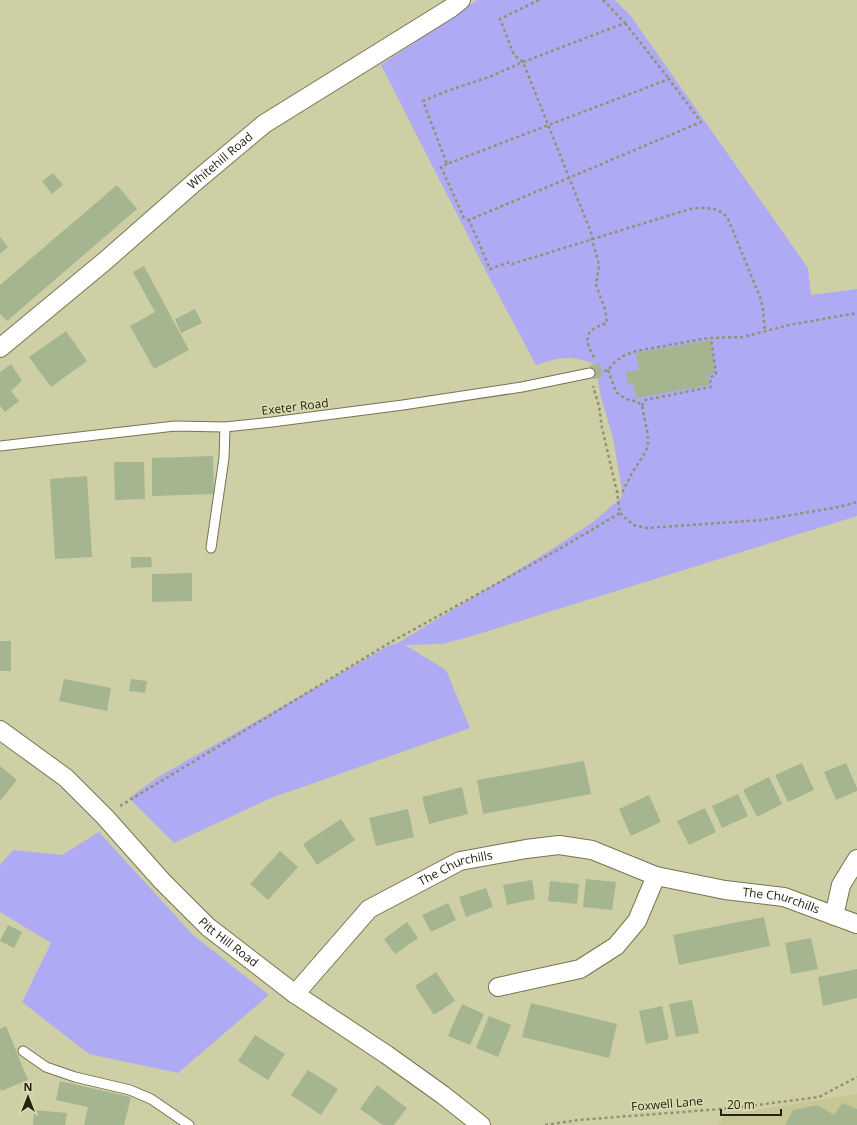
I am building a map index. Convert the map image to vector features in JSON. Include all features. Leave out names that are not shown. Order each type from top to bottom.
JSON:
[{"type":"street","name":"Whitehill Road","points":[[0,348],[106,261],[196,181],[264,124],[369,60],[451,8],[461,0]]},
{"type":"street","name":"Pitt Hill Road","points":[[0,730],[66,778],[106,817],[162,881],[208,927],[295,994],[387,1055],[443,1095],[481,1125]]},
{"type":"street","name":"The Churchills","points":[[295,994],[369,908],[460,861],[526,849],[559,845],[592,850],[656,876],[725,890],[784,897],[857,924]]},
{"type":"street","points":[[834,916],[841,886],[857,859]]},
{"type":"street","points":[[498,987],[580,969],[616,946],[637,921],[656,876]]},
{"type":"lane","name":"Exeter Road","points":[[0,446],[175,426],[225,427],[403,405],[522,387],[590,373]]},
{"type":"lane","points":[[211,548],[224,458],[225,427]]},
{"type":"lane","points":[[23,1051],[46,1067],[75,1077],[130,1090],[151,1099],[189,1125]]},
{"type":"path","points":[[538,0],[500,19],[514,55],[523,62],[592,235],[599,265],[596,285],[605,309],[608,323],[592,330],[588,336],[588,348],[599,363]]},
{"type":"path","points":[[469,220],[701,122],[625,23],[603,0]]},
{"type":"path","points":[[447,164],[423,101],[489,77],[523,62],[625,23]]},
{"type":"path","points":[[669,79],[441,167],[464,218],[469,220],[490,269],[510,262],[512,264],[690,209],[701,207],[714,208],[723,212],[728,219],[760,297],[763,309],[765,332]]},
{"type":"path","points":[[857,313],[789,326],[743,337],[711,338],[636,351],[623,356],[614,362],[608,370],[590,373],[617,492],[620,513],[633,525],[647,528],[762,520],[839,508],[857,502]]},
{"type":"path","points":[[603,367],[608,370],[616,392],[626,399],[638,402],[711,387],[710,378],[716,374],[711,338]]},
{"type":"path","points":[[642,406],[645,400]]},
{"type":"path","points":[[617,492],[623,491],[648,445],[648,435],[642,406],[638,402]]},
{"type":"path","points":[[106,817],[114,810],[204,754],[392,642],[556,551],[620,513]]},
{"type":"path","name":"Foxwell Lane","points":[[545,1125],[578,1120],[734,1108],[819,1097],[857,1077]]},
{"type":"shaded area","points":[[477,0],[615,0],[630,15],[808,268],[811,295],[857,289],[857,516],[472,636],[442,644],[405,645],[446,670],[470,728],[271,798],[174,843],[129,798],[158,777],[390,645],[396,644],[549,551],[593,522],[621,498],[622,490],[613,438],[601,397],[595,364],[579,359],[566,358],[536,365],[491,281],[381,65]]},
{"type":"shaded area","points":[[99,832],[193,935],[269,995],[178,1073],[89,1054],[22,1002],[51,943],[0,912],[0,865],[13,850],[62,855]]},
{"type":"shaded area","points":[[857,1094],[857,1125],[718,1125],[725,1115]]},
{"type":"building","points":[[53,173],[63,185],[52,194],[42,181]]},
{"type":"building","points":[[117,185],[137,209],[7,321],[0,314],[0,285]]},
{"type":"building","points":[[0,237],[8,247],[0,254]]},
{"type":"building","points":[[144,266],[189,350],[154,369],[130,326],[155,312],[133,272]]},
{"type":"building","points":[[195,309],[202,323],[181,333],[175,319]]},
{"type":"building","points":[[66,331],[87,361],[51,387],[29,357]]},
{"type":"building","points":[[710,340],[715,373],[708,374],[709,385],[636,398],[633,384],[628,385],[626,372],[639,370],[636,353]]},
{"type":"building","points":[[600,363],[603,377],[593,379],[590,365]]},
{"type":"building","points":[[11,364],[22,381],[11,391],[19,401],[5,412],[0,406],[0,372]]},
{"type":"building","points":[[213,456],[214,494],[152,496],[152,458]]},
{"type":"building","points":[[114,462],[144,462],[145,499],[115,500]]},
{"type":"building","points":[[87,476],[92,557],[55,559],[50,479]]},
{"type":"building","points":[[131,557],[151,557],[152,567],[131,568]]},
{"type":"building","points":[[192,573],[192,601],[152,602],[152,574]]},
{"type":"building","points":[[0,641],[11,641],[11,671],[0,671]]},
{"type":"building","points":[[64,679],[111,688],[107,711],[59,701]]},
{"type":"building","points":[[131,679],[147,681],[145,693],[129,691]]},
{"type":"building","points":[[584,761],[591,794],[483,814],[477,780]]},
{"type":"building","points":[[802,763],[814,790],[788,802],[775,775]]},
{"type":"building","points":[[846,763],[857,791],[836,800],[824,772]]},
{"type":"building","points":[[0,766],[17,780],[0,801]]},
{"type":"building","points":[[769,777],[782,804],[757,817],[743,790]]},
{"type":"building","points":[[462,787],[468,814],[429,824],[422,797]]},
{"type":"building","points":[[738,794],[748,816],[722,828],[712,806]]},
{"type":"building","points":[[649,795],[661,822],[631,836],[619,809]]},
{"type":"building","points":[[705,808],[716,832],[689,845],[677,821]]},
{"type":"building","points":[[408,809],[414,837],[376,846],[369,818]]},
{"type":"building","points":[[341,819],[355,840],[317,865],[303,844]]},
{"type":"building","points":[[280,851],[298,867],[268,900],[250,884]]},
{"type":"building","points":[[586,879],[616,882],[612,910],[583,907]]},
{"type":"building","points":[[532,880],[535,899],[507,905],[503,885]]},
{"type":"building","points":[[550,881],[579,884],[577,904],[548,901]]},
{"type":"building","points":[[486,888],[493,907],[466,917],[459,897]]},
{"type":"building","points":[[448,903],[456,920],[431,932],[422,915]]},
{"type":"building","points":[[764,917],[770,946],[679,965],[673,935]]},
{"type":"building","points":[[407,922],[418,938],[395,954],[384,939]]},
{"type":"building","points":[[8,925],[22,932],[14,948],[0,941]]},
{"type":"building","points":[[811,938],[818,969],[791,974],[785,943]]},
{"type":"building","points":[[857,969],[857,998],[823,1006],[818,977]]},
{"type":"building","points":[[436,972],[455,1001],[434,1015],[415,986]]},
{"type":"building","points":[[692,1000],[699,1033],[676,1037],[669,1004]]},
{"type":"building","points":[[531,1003],[617,1024],[609,1058],[522,1037]]},
{"type":"building","points":[[462,1004],[484,1014],[470,1045],[448,1036]]},
{"type":"building","points":[[662,1006],[669,1039],[646,1044],[639,1011]]},
{"type":"building","points":[[489,1016],[511,1025],[498,1057],[476,1048]]},
{"type":"building","points":[[6,1026],[28,1080],[1,1091],[0,1029]]},
{"type":"building","points":[[255,1035],[285,1054],[268,1080],[238,1061]]},
{"type":"building","points":[[308,1070],[338,1089],[321,1115],[291,1095]]},
{"type":"building","points":[[60,1081],[131,1097],[124,1125],[84,1125],[88,1107],[56,1100]]},
{"type":"building","points":[[377,1085],[407,1108],[394,1125],[383,1125],[360,1109]]},
{"type":"building","points":[[842,1103],[857,1109],[857,1125],[785,1125],[793,1110],[817,1105],[834,1115]]},
{"type":"building","points":[[34,1110],[67,1113],[65,1125],[33,1125]]}]
